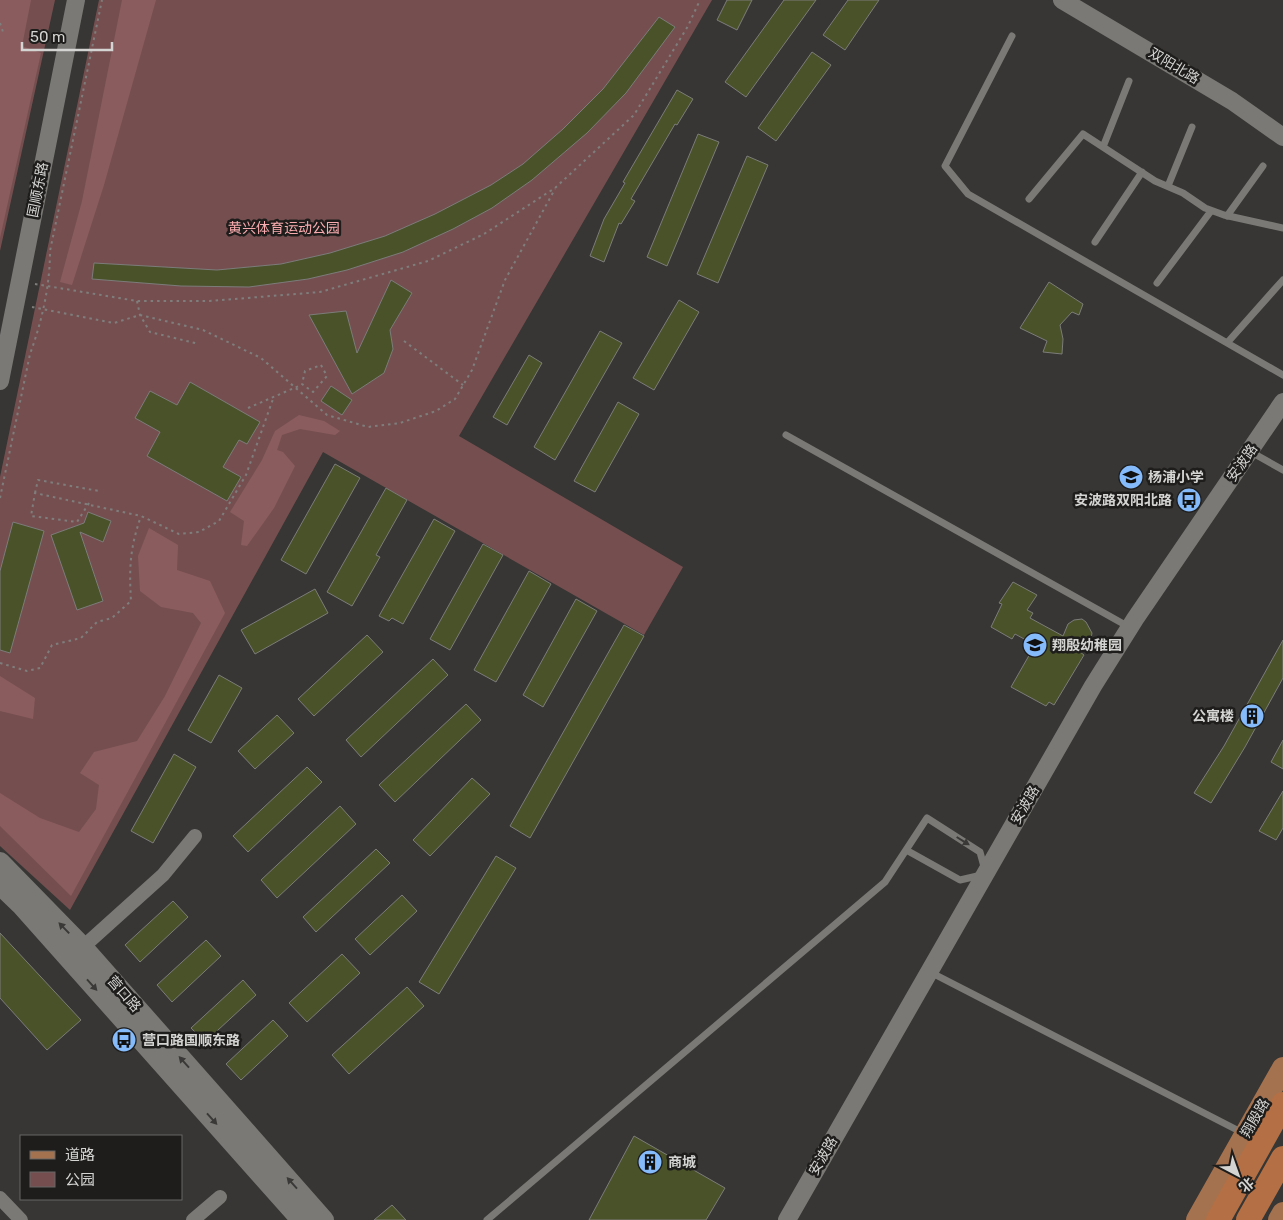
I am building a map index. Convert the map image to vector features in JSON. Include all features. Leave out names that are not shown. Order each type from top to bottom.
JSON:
[{"type":"highway","points":[[1218,1220],[1283,1104]]},
{"type":"highway","points":[[1248,1220],[1283,1158]]},
{"type":"main road","name":"营口路","points":[[0,862],[83,947],[324,1220]]},
{"type":"main road","name":"营口路","points":[[0,885],[22,906],[302,1220]]},
{"type":"main road","name":"翔殷路","points":[[1197,1220],[1283,1068]]},
{"type":"main road","points":[[1279,1220],[1283,1213]]},
{"type":"street","name":"国顺东路","points":[[0,381],[76,0]]},
{"type":"street","name":"双阳北路","points":[[1062,0],[1232,101],[1283,137]]},
{"type":"street","name":"安波路","points":[[787,1220],[1093,686],[1129,627],[1283,402]]},
{"type":"street","points":[[83,947],[162,874],[195,836]]},
{"type":"street","points":[[193,1220],[220,1197]]},
{"type":"street","points":[[0,1198],[21,1220]]},
{"type":"lane","points":[[1012,36],[946,166],[968,194],[1283,376]]},
{"type":"lane","points":[[1103,147],[1129,81]]},
{"type":"lane","points":[[1168,186],[1192,127]]},
{"type":"lane","points":[[1030,199],[1083,134],[1142,172],[1183,193],[1211,211],[1283,228]]},
{"type":"lane","points":[[1227,216],[1263,166]]},
{"type":"lane","points":[[1095,242],[1142,172]]},
{"type":"lane","points":[[1157,284],[1211,211]]},
{"type":"lane","points":[[1227,343],[1283,280]]},
{"type":"lane","points":[[786,435],[1129,627]]},
{"type":"lane","points":[[1250,452],[1283,470]]},
{"type":"lane","points":[[488,1220],[885,882],[908,851],[927,818],[980,852],[986,874],[960,880],[908,851]]},
{"type":"lane","points":[[930,972],[1246,1134]]},
{"type":"path","points":[[0,498],[30,354],[48,286],[50,251],[102,0]]},
{"type":"path","points":[[35,284],[137,301],[210,301],[320,292],[428,261],[484,234],[555,188],[634,115],[688,26],[700,0]]},
{"type":"path","points":[[0,23],[3,32],[0,34]]},
{"type":"path","points":[[32,307],[114,323],[140,315],[203,330],[261,358],[327,415],[368,427],[400,423],[436,410],[455,399],[472,370],[505,280],[555,188]]},
{"type":"path","points":[[137,301],[140,315],[150,332],[199,344]]},
{"type":"path","points":[[404,341],[463,385]]},
{"type":"path","points":[[321,365],[328,376],[314,392],[302,384],[305,371],[321,365]]},
{"type":"path","points":[[248,408],[273,399],[302,384]]},
{"type":"path","points":[[35,493],[141,516],[179,534],[199,532],[219,522],[246,474],[273,399]]},
{"type":"path","points":[[88,503],[77,522],[31,516],[38,480],[99,491]]},
{"type":"path","points":[[0,663],[27,671],[40,668],[52,645],[81,638],[97,622],[112,618],[131,601],[129,566],[133,538],[141,516]]},
{"type":"green space","points":[[0,0],[55,0],[0,251]]},
{"type":"green space","name":"黄兴体育运动公园","points":[[99,0],[712,0],[459,436],[683,567],[644,635],[323,452],[70,910],[0,846],[0,477]]},
{"type":"shaded area","points":[[0,0],[31,0],[22,46],[41,53],[0,238]]},
{"type":"shaded area","points":[[122,0],[156,0],[104,185],[72,285],[60,282],[82,201]]},
{"type":"shaded area","points":[[299,415],[324,421],[340,431],[335,435],[300,429],[282,435],[277,450],[283,452],[295,466],[274,508],[247,546],[241,545],[244,521],[230,512],[262,460],[275,431]]},
{"type":"shaded area","points":[[149,528],[178,545],[177,570],[210,581],[225,613],[71,896],[0,826],[0,793],[40,818],[79,832],[96,809],[99,785],[80,773],[94,752],[137,741],[165,696],[201,623],[193,613],[161,607],[140,591],[138,556]]},
{"type":"shaded area","points":[[0,676],[35,698],[33,719],[0,711]]},
{"type":"building","points":[[727,0],[752,0],[737,30],[717,20]]},
{"type":"building","points":[[784,0],[816,0],[746,97],[725,82]]},
{"type":"building","points":[[848,0],[879,0],[845,50],[823,35]]},
{"type":"building","points":[[659,17],[675,27],[626,93],[587,133],[532,180],[492,208],[453,229],[403,252],[347,270],[308,279],[249,287],[181,286],[92,279],[94,263],[217,270],[281,264],[330,253],[385,236],[435,214],[491,185],[523,164],[563,129],[603,89]]},
{"type":"building","points":[[812,52],[831,65],[776,141],[758,128]]},
{"type":"building","points":[[677,90],[693,99],[677,125],[675,124],[631,199],[635,201],[621,224],[619,223],[604,262],[590,256],[604,219],[625,183],[623,182]]},
{"type":"building","points":[[698,134],[719,142],[667,266],[647,257]]},
{"type":"building","points":[[747,156],[768,165],[718,283],[697,274]]},
{"type":"building","points":[[391,280],[412,293],[390,330],[393,349],[384,373],[352,394],[309,315],[346,311],[357,353]]},
{"type":"building","points":[[1049,282],[1083,304],[1079,315],[1072,312],[1060,325],[1063,339],[1062,354],[1043,352],[1047,341],[1020,328]]},
{"type":"building","points":[[679,300],[699,312],[654,390],[633,378]]},
{"type":"building","points":[[600,331],[622,343],[555,460],[534,447]]},
{"type":"building","points":[[529,355],[542,363],[507,425],[493,417]]},
{"type":"building","points":[[190,382],[260,422],[247,444],[239,440],[223,467],[241,477],[227,501],[147,456],[160,432],[135,418],[150,391],[177,405]]},
{"type":"building","points":[[331,386],[352,400],[342,415],[321,401]]},
{"type":"building","points":[[618,402],[639,414],[595,492],[574,481]]},
{"type":"building","points":[[335,464],[360,478],[306,574],[281,560]]},
{"type":"building","points":[[386,488],[407,500],[376,555],[380,557],[352,606],[327,592]]},
{"type":"building","points":[[88,512],[111,521],[103,542],[80,532],[103,601],[77,610],[51,535],[84,523]]},
{"type":"building","points":[[434,519],[455,531],[403,624],[392,618],[389,621],[379,616]]},
{"type":"building","points":[[13,522],[44,531],[10,653],[0,650],[0,571]]},
{"type":"building","points":[[483,544],[503,555],[450,650],[430,639]]},
{"type":"building","points":[[529,571],[551,584],[496,682],[474,670]]},
{"type":"building","points":[[1013,582],[1037,595],[1027,610],[1033,613],[1030,618],[1063,636],[1068,624],[1074,620],[1082,619],[1086,622],[1092,633],[1091,639],[1080,652],[1084,655],[1054,705],[1049,702],[1046,706],[1011,687],[1035,645],[1015,634],[1012,639],[991,627],[1002,604],[999,603]]},
{"type":"building","points":[[315,589],[328,613],[255,654],[241,630]]},
{"type":"building","points":[[576,599],[597,611],[543,707],[523,695]]},
{"type":"building","points":[[624,625],[644,636],[530,838],[510,826]]},
{"type":"building","points":[[367,635],[383,652],[314,716],[298,699]]},
{"type":"building","points":[[1283,640],[1283,678],[1245,747],[1211,803],[1194,793],[1224,746]]},
{"type":"building","points":[[433,659],[448,675],[361,757],[346,740]]},
{"type":"building","points":[[219,675],[242,688],[211,743],[188,730]]},
{"type":"building","points":[[466,704],[481,720],[395,802],[379,785]]},
{"type":"building","points":[[277,715],[294,733],[255,769],[238,751]]},
{"type":"building","points":[[1283,740],[1283,769],[1271,762]]},
{"type":"building","points":[[174,754],[196,767],[153,843],[131,831]]},
{"type":"building","points":[[307,767],[322,782],[248,852],[233,836]]},
{"type":"building","points":[[472,778],[490,794],[430,856],[413,840]]},
{"type":"building","points":[[1283,791],[1283,828],[1276,840],[1259,831]]},
{"type":"building","points":[[340,806],[356,824],[277,898],[261,880]]},
{"type":"building","points":[[376,849],[390,863],[316,932],[303,917]]},
{"type":"building","points":[[496,856],[516,868],[439,994],[419,982]]},
{"type":"building","points":[[402,895],[417,911],[370,955],[355,939]]},
{"type":"building","points":[[173,901],[188,917],[140,962],[125,945]]},
{"type":"building","points":[[0,933],[81,1020],[47,1050],[0,998]]},
{"type":"building","points":[[206,940],[221,956],[172,1002],[157,985]]},
{"type":"building","points":[[342,954],[360,973],[307,1022],[289,1003]]},
{"type":"building","points":[[243,980],[256,995],[205,1042],[191,1028]]},
{"type":"building","points":[[407,987],[424,1006],[349,1074],[332,1055]]},
{"type":"building","points":[[273,1020],[288,1036],[241,1080],[226,1064]]},
{"type":"building","name":"商城","points":[[634,1136],[725,1188],[706,1220],[589,1220]]},
{"type":"building","points":[[392,1205],[406,1220],[374,1220]]},
{"type":"place","name":"杨浦小学","points":[[1131,477]]},
{"type":"place","name":"安波路双阳北路","points":[[1189,500]]},
{"type":"place","name":"翔殷幼稚园","points":[[1035,645]]},
{"type":"place","name":"公寓楼","points":[[1252,716]]},
{"type":"place","name":"营口路国顺东路","points":[[124,1040]]},
{"type":"place","name":"商城","points":[[650,1162]]}]
